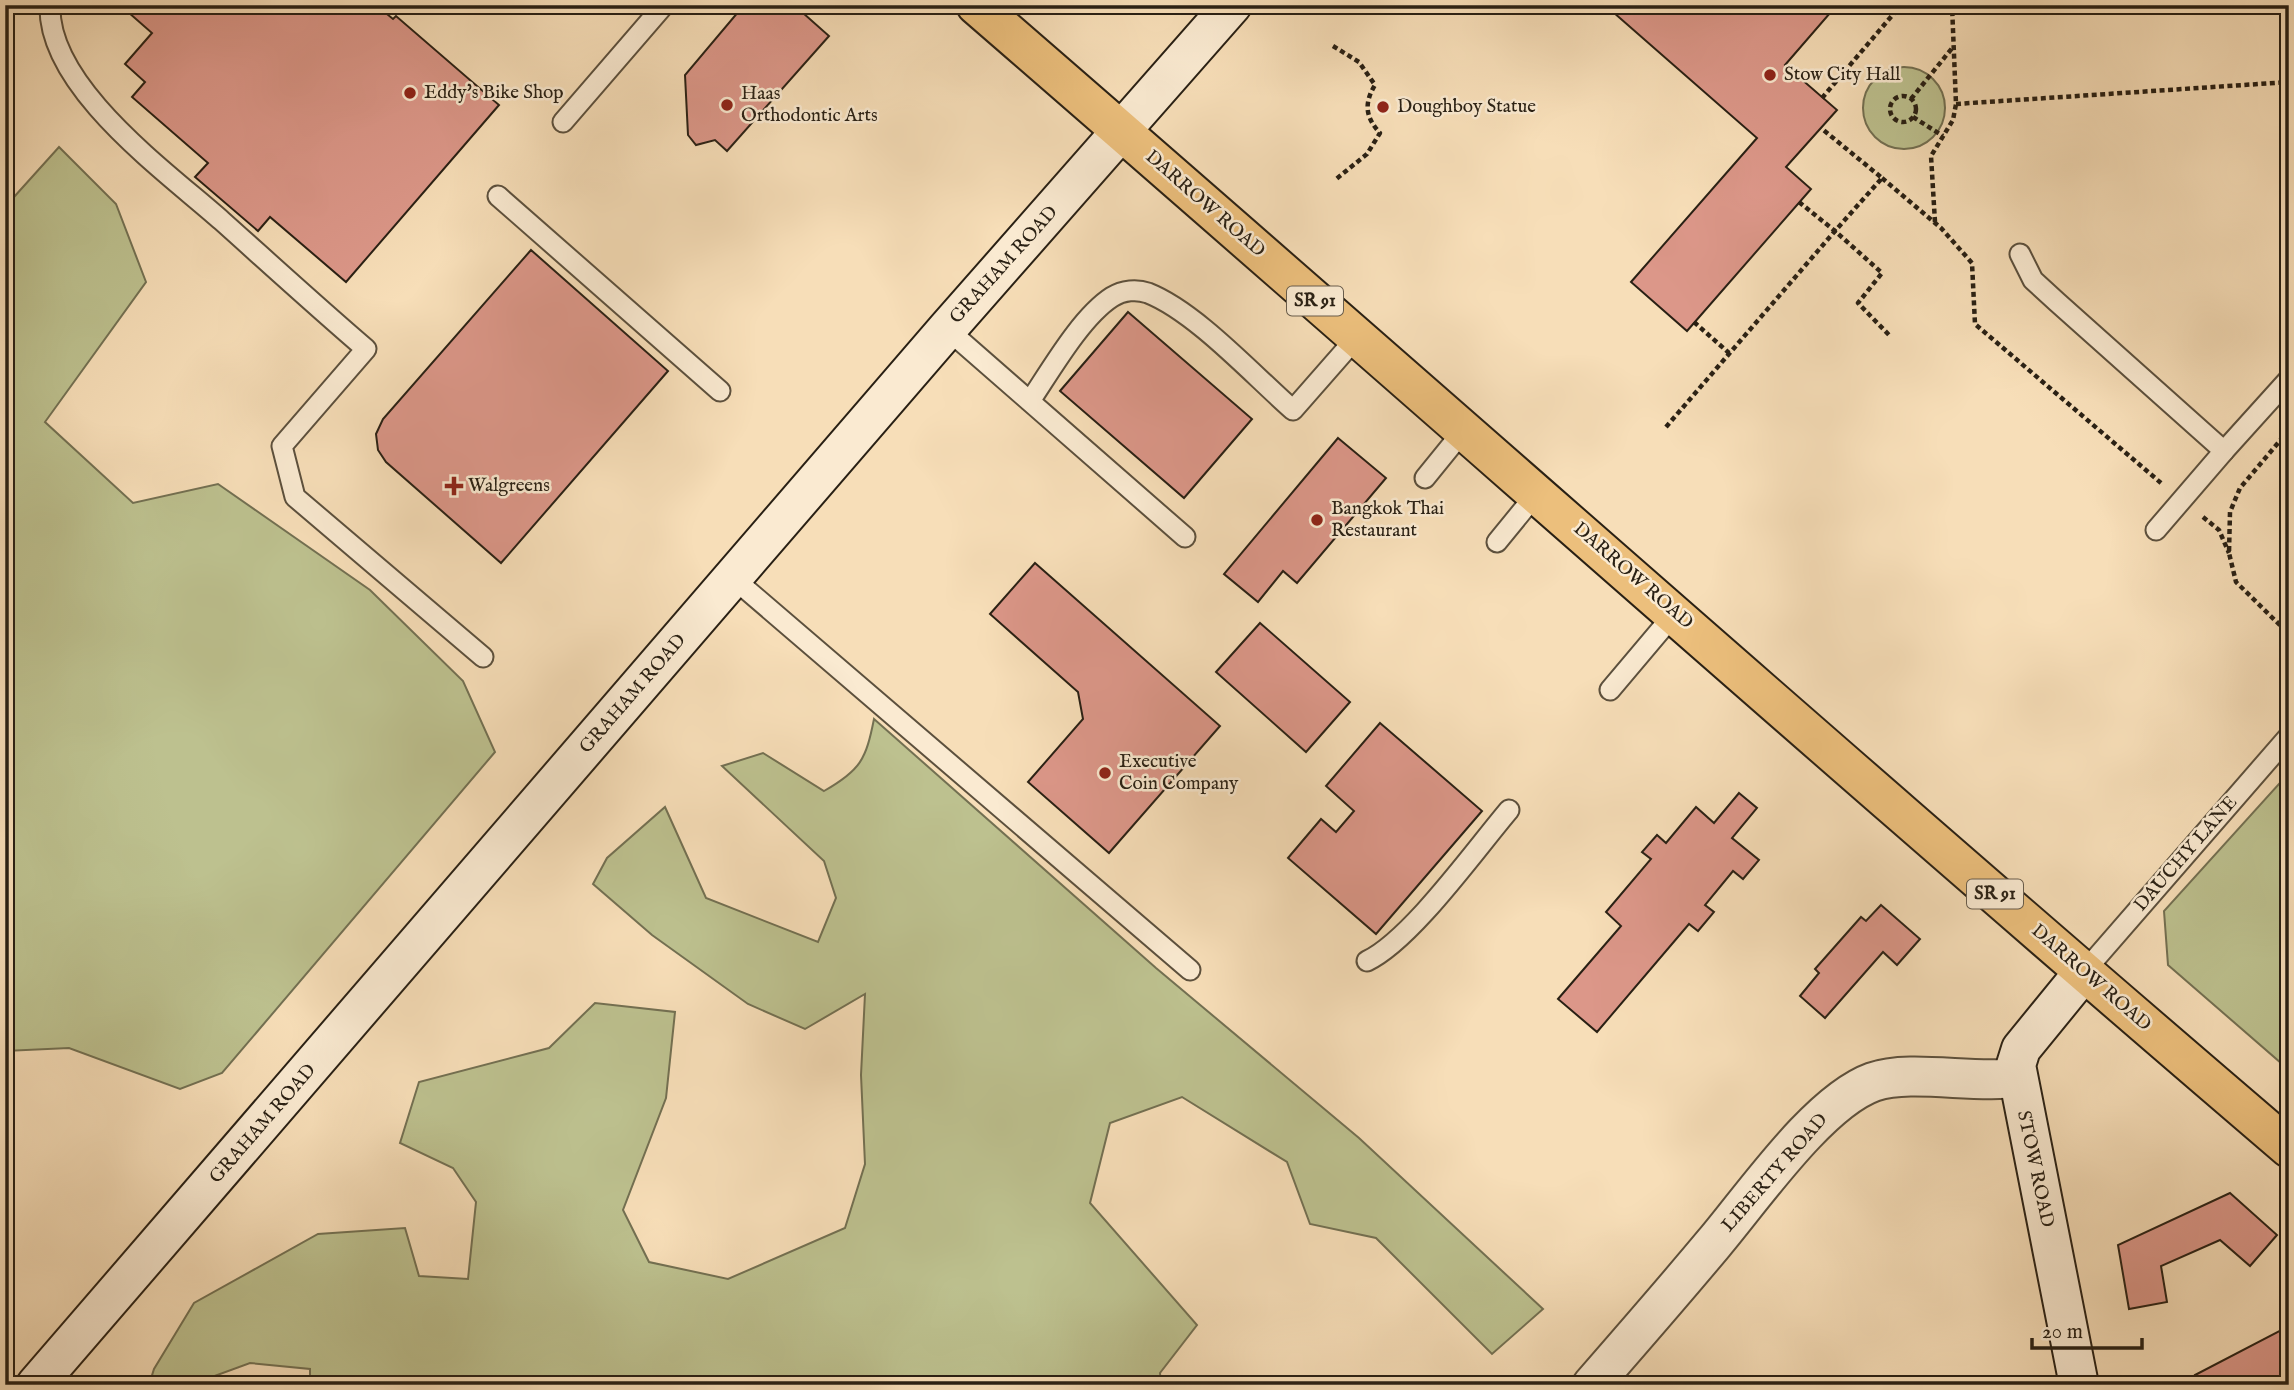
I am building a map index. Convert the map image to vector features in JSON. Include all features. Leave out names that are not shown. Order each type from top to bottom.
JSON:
[{"type":"main road","name":"DARROW ROAD","points":[[976,5],[2083,972],[2289,1148]]},
{"type":"main road","name":"GRAHAM ROAD","points":[[36,1385],[947,329],[1232,5]]},
{"type":"main road","name":"STOW ROAD","points":[[2079,1385],[2017,1078],[2021,1049],[2083,972]]},
{"type":"main road","name":"LIBERTY ROAD","points":[[1592,1385],[1801,1139],[1854,1090],[1877,1081],[1904,1078],[1969,1081],[2017,1078]]},
{"type":"lane","points":[[50,5],[57,42],[69,70],[96,105],[136,148],[366,349],[282,446],[295,496],[483,657]]},
{"type":"lane","points":[[563,122],[664,5]]},
{"type":"lane","points":[[498,196],[720,391]]},
{"type":"lane","points":[[2020,254],[2033,279],[2049,295],[2224,451]]},
{"type":"lane","points":[[1030,401],[1091,317],[1113,297],[1131,290],[1147,293],[1177,310],[1293,410],[1357,337]]},
{"type":"lane","points":[[947,329],[1185,537]]},
{"type":"lane","points":[[2156,530],[2289,379]]},
{"type":"lane","points":[[1425,478],[1464,430]]},
{"type":"lane","points":[[1497,542],[1537,493]]},
{"type":"lane","points":[[733,578],[1190,970]]},
{"type":"lane","points":[[1610,690],[1675,613]]},
{"type":"lane","name":"DAUCHY LANE","points":[[2083,972],[2289,736]]},
{"type":"lane","points":[[1367,961],[1381,954],[1408,929],[1509,810]]},
{"type":"path","points":[[1822,97],[1901,5]]},
{"type":"path","points":[[1935,223],[1931,156],[1953,120],[1956,104],[1952,5]]},
{"type":"path","points":[[1333,46],[1359,62],[1375,85],[1366,107],[1368,117],[1380,133],[1367,155],[1335,180]]},
{"type":"path","points":[[1911,99],[1953,46]]},
{"type":"path","points":[[1956,104],[2289,82]]},
{"type":"path","points":[[1898,96],[1911,99],[1916,108],[1913,117],[1902,122],[1894,118],[1889,110],[1891,102],[1898,96]]},
{"type":"path","points":[[1913,117],[1943,136]]},
{"type":"path","points":[[1821,128],[1935,223],[1972,263],[1975,324],[2219,530],[2230,553]]},
{"type":"path","points":[[1666,427],[1882,178]]},
{"type":"path","points":[[1799,202],[1882,273],[1858,303],[1890,336]]},
{"type":"path","points":[[1694,322],[1729,353]]},
{"type":"path","points":[[2289,430],[2240,488],[2230,512],[2230,553],[2236,582],[2289,634]]},
{"type":"green space","points":[[1904,67],[1920,70],[1933,79],[1942,92],[1945,108],[1942,124],[1933,137],[1920,146],[1904,149],[1888,146],[1875,137],[1866,124],[1863,108],[1866,92],[1875,79],[1888,70]]},
{"type":"green space","points":[[59,147],[116,204],[146,282],[45,422],[133,503],[218,484],[370,590],[463,681],[495,752],[222,1073],[180,1089],[69,1048],[5,1051],[5,207]]},
{"type":"green space","points":[[874,719],[1156,968],[1359,1138],[1543,1309],[1492,1354],[1376,1238],[1310,1224],[1287,1162],[1182,1097],[1110,1123],[1090,1203],[1197,1325],[1160,1373],[1161,1385],[310,1385],[310,1369],[250,1363],[190,1385],[149,1385],[154,1369],[194,1303],[318,1234],[405,1228],[419,1276],[468,1279],[476,1202],[453,1168],[400,1143],[419,1082],[549,1048],[595,1003],[675,1012],[666,1098],[623,1210],[649,1262],[728,1279],[845,1228],[865,1164],[861,1075],[865,994],[805,1029],[748,1004],[652,935],[593,884],[607,858],[665,807],[706,898],[818,942],[836,898],[824,861],[722,766],[763,753],[824,791],[846,777],[860,762]]},
{"type":"green space","points":[[2289,773],[2289,1070],[2168,965],[2164,911]]},
{"type":"building","points":[[120,5],[376,5],[393,19],[396,16],[499,105],[346,282],[270,217],[258,231],[195,177],[208,163],[132,97],[145,82],[125,64],[152,33]]},
{"type":"building","name":"Haas Orthodontic Arts","points":[[744,5],[794,5],[829,36],[727,151],[715,140],[696,145],[688,135],[685,75]]},
{"type":"building","points":[[1605,5],[1837,5],[1785,65],[1837,110],[1786,167],[1811,189],[1687,331],[1631,282],[1757,138]]},
{"type":"building","name":"Walgreens","points":[[531,250],[668,371],[501,563],[386,462],[378,450],[376,434],[383,419]]},
{"type":"building","points":[[1128,312],[1252,419],[1184,498],[1060,391]]},
{"type":"building","points":[[1338,438],[1386,478],[1297,583],[1283,571],[1258,602],[1224,574]]},
{"type":"building","points":[[1035,563],[1220,726],[1109,853],[1028,782],[1083,719],[1078,692],[990,614]]},
{"type":"building","points":[[1260,623],[1350,702],[1306,752],[1216,672]]},
{"type":"building","points":[[1380,723],[1482,811],[1376,934],[1288,858],[1321,819],[1336,832],[1354,811],[1326,786]]},
{"type":"building","points":[[1739,793],[1757,808],[1732,838],[1759,860],[1743,879],[1733,871],[1705,905],[1714,912],[1698,931],[1689,924],[1597,1032],[1558,999],[1621,926],[1606,912],[1651,859],[1642,852],[1657,835],[1666,843],[1696,807],[1714,823]]},
{"type":"building","points":[[1881,905],[1920,939],[1897,965],[1883,952],[1825,1018],[1800,996],[1819,973],[1815,969],[1861,917],[1866,921]]},
{"type":"building","points":[[2230,1193],[2277,1235],[2250,1266],[2220,1240],[2161,1266],[2167,1302],[2129,1309],[2118,1245]]},
{"type":"building","points":[[2289,1326],[2289,1385],[2200,1385],[2195,1375]]},
{"type":"place","name":"Stow City Hall","points":[[1770,75]]},
{"type":"place","name":"Eddy's Bike Shop","points":[[410,93]]},
{"type":"place","name":"Haas Orthodontic Arts","points":[[727,105]]},
{"type":"place","name":"Doughboy Statue","points":[[1383,107]]},
{"type":"place","name":"Walgreens","points":[[454,486]]},
{"type":"place","name":"Bangkok Thai Restaurant","points":[[1317,520]]},
{"type":"place","name":"Executive Coin Company","points":[[1105,773]]}]
